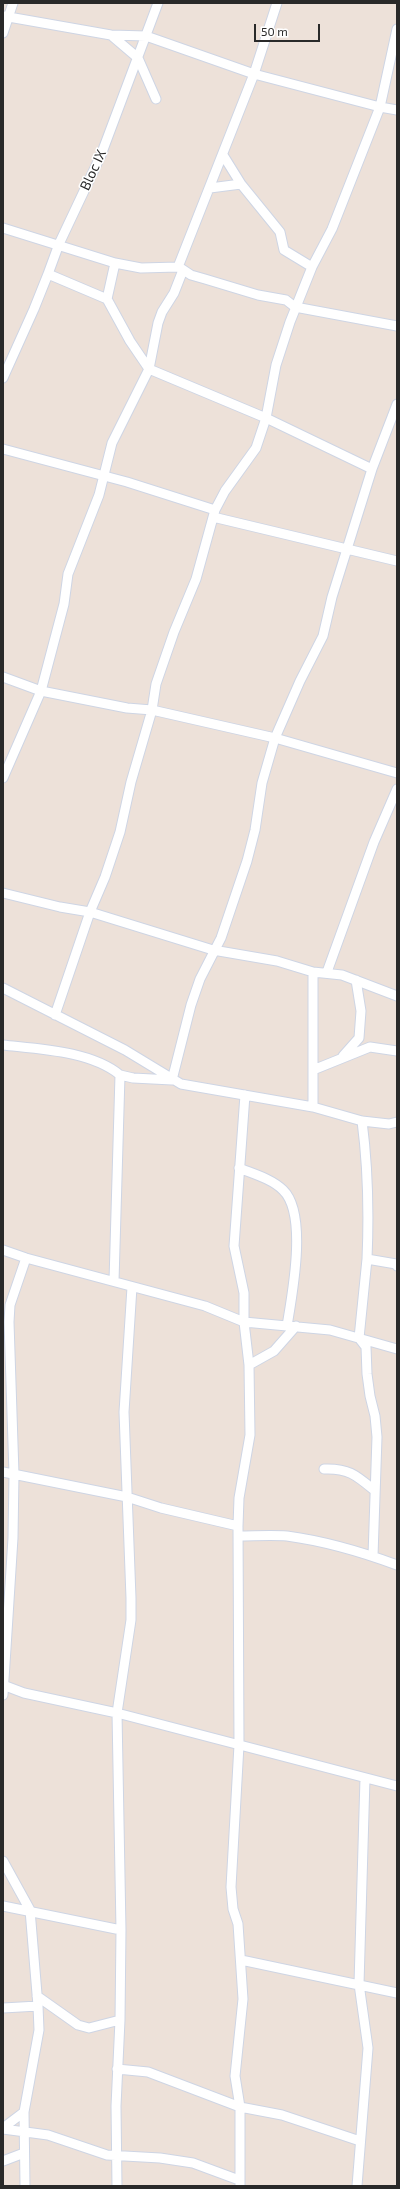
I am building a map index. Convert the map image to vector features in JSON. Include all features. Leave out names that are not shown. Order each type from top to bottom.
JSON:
[{"type":"street","points":[[3,33],[6,17],[14,3]]},
{"type":"street","name":"Bloc IX","points":[[3,378],[34,309],[59,244],[101,155],[158,3]]},
{"type":"street","points":[[3,778],[41,691],[64,604],[68,574],[105,475],[112,442],[149,369],[160,317],[174,293],[180,268],[254,74],[277,3]]},
{"type":"street","points":[[6,17],[112,35],[146,36],[254,74],[380,107],[397,110]]},
{"type":"street","points":[[55,1015],[90,912],[106,878],[120,832],[130,782],[152,710],[156,684],[196,580],[214,513],[225,491],[256,448],[266,418],[276,365],[295,307],[312,266],[332,229],[380,107],[397,29]]},
{"type":"street","points":[[112,35],[138,58],[156,99]]},
{"type":"street","points":[[223,155],[241,184],[280,232],[284,250],[312,266]]},
{"type":"street","points":[[210,188],[241,184]]},
{"type":"street","points":[[3,228],[59,244],[115,263],[141,268],[180,268],[205,280],[258,295],[286,300],[295,307],[397,326]]},
{"type":"street","points":[[107,299],[115,263]]},
{"type":"street","points":[[48,274],[107,299],[130,341],[149,369],[266,418],[372,469]]},
{"type":"street","points":[[172,1080],[191,1005],[213,950],[220,938],[247,861],[255,830],[262,783],[275,738],[300,681],[323,636],[346,549],[372,469],[397,404]]},
{"type":"street","points":[[3,449],[105,475],[214,513],[346,549],[397,561]]},
{"type":"street","points":[[3,677],[41,691],[120,707],[152,710],[275,738],[339,755],[397,773]]},
{"type":"street","points":[[327,972],[374,842],[397,789]]},
{"type":"street","points":[[3,893],[60,907],[90,912],[213,950],[277,961],[313,972],[327,972],[356,980],[397,996]]},
{"type":"street","points":[[313,972],[313,1107]]},
{"type":"street","points":[[342,1058],[359,1038],[361,1011],[356,980]]},
{"type":"street","points":[[3,988],[125,1050],[172,1080],[195,1088],[313,1107],[362,1121],[389,1124],[397,1122]]},
{"type":"street","points":[[359,1038],[370,1047]]},
{"type":"street","points":[[3,1044],[64,1052],[104,1065],[120,1075],[133,1078],[172,1080]]},
{"type":"street","points":[[313,1070],[370,1047],[397,1051]]},
{"type":"street","points":[[114,1281],[120,1075]]},
{"type":"street","points":[[3,2128],[48,2135],[93,2151],[193,2163],[240,2183],[240,2106],[235,2076],[243,1999],[238,1924],[233,1909],[231,1887],[239,1744],[239,1498],[250,1436],[249,1365],[244,1322],[244,1293],[234,1246],[245,1095]]},
{"type":"street","points":[[362,1121],[368,1176],[369,1217],[367,1259],[359,1338],[366,1347],[370,1396],[375,1416],[377,1437],[374,1490],[373,1556]]},
{"type":"street","points":[[240,1168],[274,1182],[285,1191],[292,1206],[296,1228],[296,1264],[291,1326],[274,1351],[249,1365]]},
{"type":"street","points":[[3,1250],[26,1258],[205,1306],[244,1322],[330,1330],[397,1349]]},
{"type":"street","points":[[3,1695],[6,1624],[13,1538],[14,1474],[9,1322],[10,1305],[26,1258]]},
{"type":"street","points":[[367,1259],[396,1264],[397,1266]]},
{"type":"street","points":[[117,2186],[117,2069],[120,2020],[121,1930],[118,1713],[130,1620],[131,1572],[124,1412],[132,1287]]},
{"type":"street","points":[[324,1469],[347,1470],[358,1476],[374,1490]]},
{"type":"street","points":[[3,1472],[127,1497],[161,1508],[238,1526]]},
{"type":"street","points":[[238,1536],[285,1536],[303,1538],[373,1556],[397,1565]]},
{"type":"street","points":[[4,1685],[24,1693],[118,1713],[397,1786]]},
{"type":"street","points":[[358,2186],[360,2141],[368,2048],[359,1984],[364,1778]]},
{"type":"street","points":[[3,1860],[30,1910],[38,2006],[39,2030],[24,2112],[25,2186]]},
{"type":"street","points":[[3,1906],[30,1910],[121,1930]]},
{"type":"street","points":[[241,1960],[397,1993]]},
{"type":"street","points":[[37,1996],[78,2025],[89,2028],[120,2020]]},
{"type":"street","points":[[3,2008],[38,2006]]},
{"type":"street","points":[[117,2069],[148,2072],[240,2106],[282,2115],[360,2141]]},
{"type":"street","points":[[3,2128],[24,2112]]},
{"type":"street","points":[[3,2160],[24,2153]]}]
